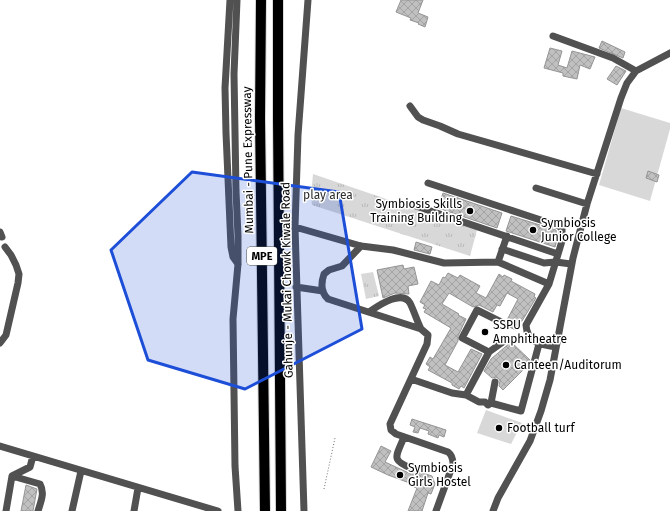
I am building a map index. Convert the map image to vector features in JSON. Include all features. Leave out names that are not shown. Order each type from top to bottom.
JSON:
[{"type":"highway","name":"Mumbai - Pune Expressway","points":[[261,0],[260,118],[265,511]]},
{"type":"highway","name":"MPE","points":[[278,0],[280,511]]},
{"type":"street","points":[[230,0],[225,88],[226,133],[231,247],[233,257],[238,264]]},
{"type":"street","points":[[237,0],[234,74],[238,264],[233,319],[234,466],[238,511]]},
{"type":"street","name":"Gahunje - Mukai Chowk Kiwale Road","points":[[304,511],[295,227],[298,135],[308,0]]},
{"type":"street","points":[[553,36],[613,58],[628,65],[636,71]]},
{"type":"street","points":[[493,511],[498,498],[530,441],[546,392],[572,264],[586,204],[597,174],[620,98],[627,83],[636,71],[670,53]]},
{"type":"street","points":[[410,106],[418,117],[423,120],[458,134],[597,174]]},
{"type":"street","points":[[428,183],[559,226],[562,229],[563,233],[549,284],[526,325],[529,336],[539,344],[556,347]]},
{"type":"street","points":[[536,188],[586,204]]},
{"type":"street","points":[[412,204],[558,254]]},
{"type":"street","points":[[295,227],[361,246],[393,250],[444,263],[498,262],[549,284]]},
{"type":"street","points":[[498,262],[506,236]]},
{"type":"street","points":[[361,246],[342,266],[329,270],[324,274],[322,284],[323,291],[328,299],[421,329],[428,335],[428,340],[390,424],[393,432],[448,452],[453,457],[451,471],[436,511]]},
{"type":"street","points":[[0,343],[6,335],[18,283],[16,265],[11,255],[5,248]]},
{"type":"street","points":[[502,249],[544,263],[556,262],[572,264]]},
{"type":"street","points":[[296,287],[323,291]]},
{"type":"street","points":[[369,312],[393,299],[404,297],[410,303],[421,329]]},
{"type":"street","points":[[489,352],[462,338],[477,310],[503,323]]},
{"type":"street","points":[[466,395],[489,352],[507,339]]},
{"type":"street","points":[[411,379],[452,393],[466,395],[479,402],[485,402],[488,405],[491,403],[521,411],[539,344]]},
{"type":"street","points":[[491,403],[495,382]]},
{"type":"street","points":[[404,437],[397,454],[397,460],[402,465],[413,469]]},
{"type":"street","points":[[0,446],[218,511]]},
{"type":"street","points":[[12,476],[30,467],[33,456]]},
{"type":"street","points":[[72,511],[81,471]]},
{"type":"street","points":[[6,511],[12,476]]},
{"type":"street","points":[[12,476],[40,484],[43,494],[38,511]]},
{"type":"street","points":[[134,511],[138,488]]},
{"type":"path","points":[[324,489],[335,438]]},
{"type":"highlighted area","points":[[192,172],[339,192],[362,329],[245,389],[148,360],[111,250]]},
{"type":"green space","points":[[621,108],[670,123],[670,129],[650,201],[599,185]]},
{"type":"green space","name":"play area","points":[[313,174],[477,230],[470,256],[312,205],[311,196]]},
{"type":"green space","points":[[373,272],[379,296],[366,299],[361,274]]},
{"type":"green space","name":"Football turf","points":[[486,410],[522,423],[511,444],[477,433]]},
{"type":"building","points":[[401,0],[423,0],[418,13],[428,17],[425,27],[410,20],[411,18],[396,12]]},
{"type":"building","points":[[602,41],[625,52],[623,58],[599,48]]},
{"type":"building","points":[[550,48],[562,51],[558,65],[567,68],[572,51],[595,57],[590,69],[580,65],[577,79],[563,76],[563,73],[544,68]]},
{"type":"building","points":[[616,66],[626,71],[617,85],[607,79]]},
{"type":"building","points":[[648,171],[659,175],[657,182],[646,178]]},
{"type":"building","name":"Symbiosis Skills Training Building","points":[[443,193],[502,213],[497,228],[438,208]]},
{"type":"building","name":"Symbiosis Junior College","points":[[511,216],[556,230],[557,240],[555,247],[506,231]]},
{"type":"building","points":[[416,242],[432,247],[430,254],[414,250]]},
{"type":"building","points":[[403,265],[404,269],[414,267],[418,284],[408,286],[409,294],[395,293],[383,298],[377,270]]},
{"type":"building","points":[[448,273],[458,278],[460,275],[480,286],[476,293],[486,298],[499,274],[503,277],[504,275],[512,279],[511,281],[535,294],[534,297],[536,298],[516,330],[507,326],[507,320],[518,299],[507,293],[500,306],[497,305],[493,312],[479,305],[473,307],[449,293],[442,304],[466,319],[458,336],[458,341],[445,365],[458,372],[471,349],[482,354],[464,388],[461,386],[459,389],[452,385],[452,383],[428,370],[430,367],[426,364],[430,357],[433,359],[451,328],[424,312],[426,309],[423,308],[425,305],[420,302],[431,281],[439,285],[443,277],[445,278]]},
{"type":"building","name":"Canteen/Auditorum","points":[[511,342],[530,360],[528,365],[503,390],[499,386],[499,379],[496,377],[492,378],[484,371],[491,359]]},
{"type":"building","points":[[412,419],[446,430],[444,437],[439,435],[438,438],[428,434],[429,431],[420,428],[418,433],[413,432],[415,427],[410,425]]},
{"type":"building","points":[[381,446],[391,451],[385,462],[411,474],[419,474],[420,472],[432,476],[435,484],[431,494],[428,493],[422,511],[408,511],[417,488],[414,487],[415,485],[371,467]]},
{"type":"building","points":[[26,485],[37,489],[33,511],[21,511]]},
{"type":"place","name":"Symbiosis Skills Training Building","points":[[470,211]]},
{"type":"place","name":"Symbiosis Junior College","points":[[533,230]]},
{"type":"place","name":"SSPU Amphitheatre","points":[[485,332]]},
{"type":"place","name":"Canteen/Auditorum","points":[[506,365]]},
{"type":"place","name":"Football turf","points":[[499,428]]},
{"type":"place","name":"Symbiosis Girls Hostel","points":[[400,475]]}]
